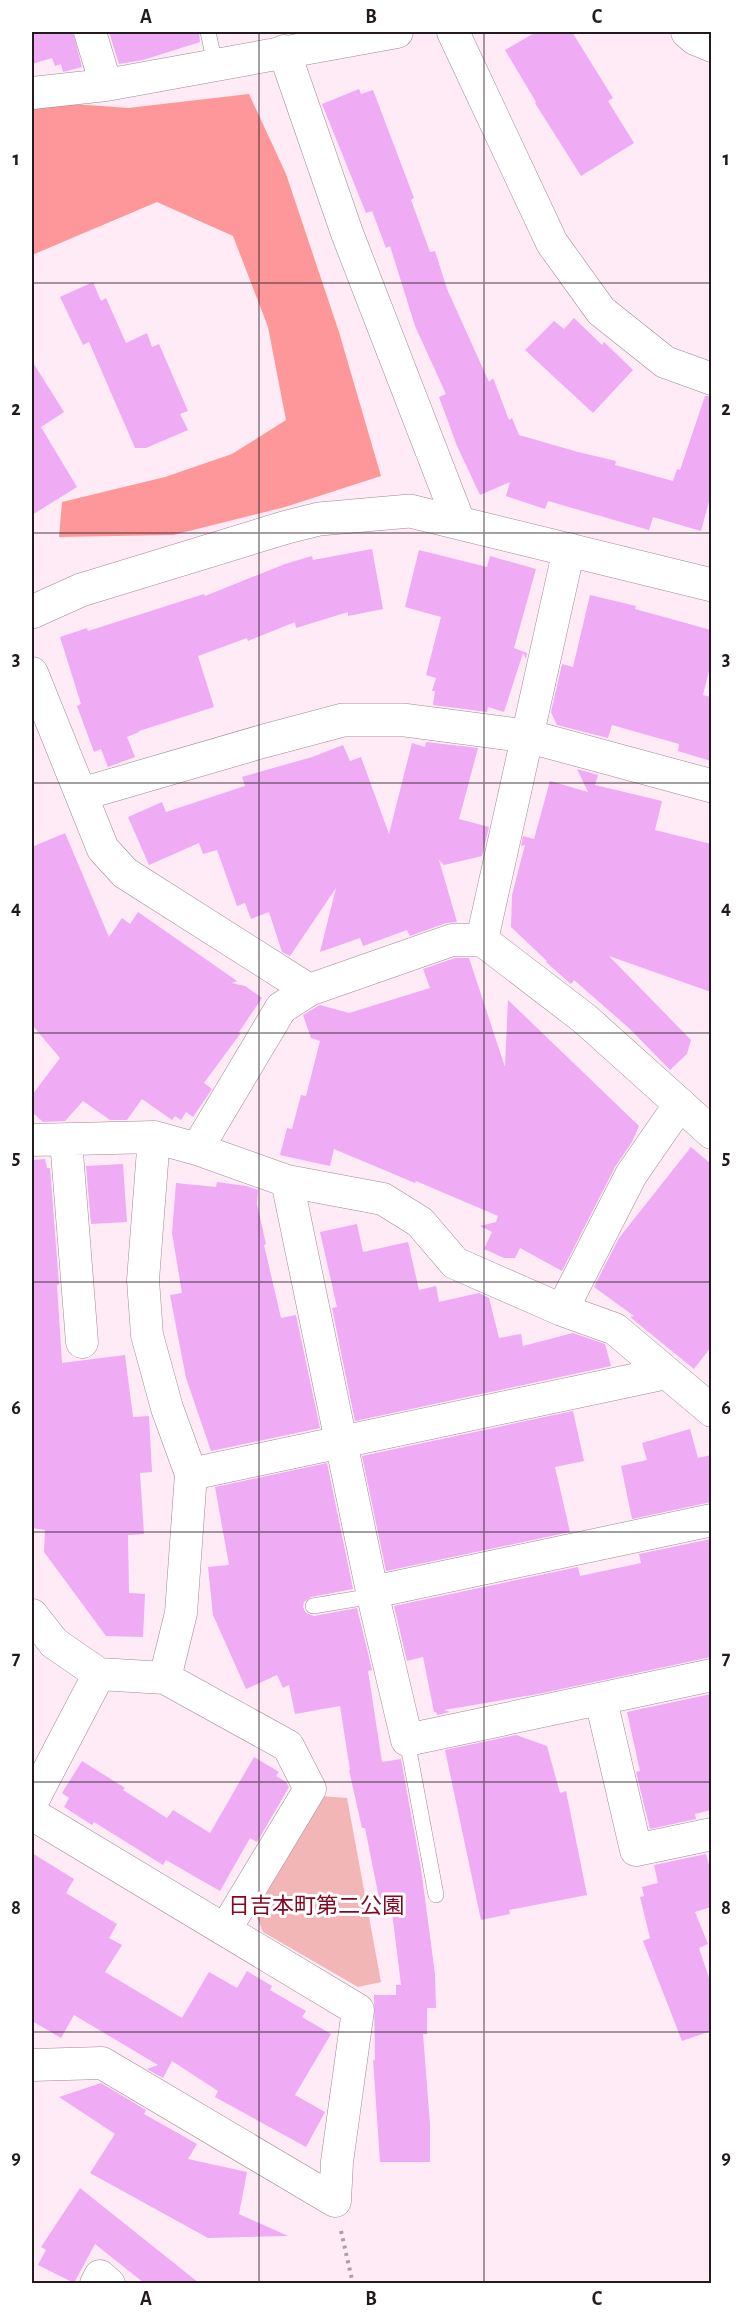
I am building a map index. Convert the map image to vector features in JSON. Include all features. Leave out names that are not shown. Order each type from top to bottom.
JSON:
[{"type":"street","points":[[90,32],[106,85]]},
{"type":"street","points":[[32,93],[106,85],[397,32]]},
{"type":"street","points":[[453,32],[552,243],[601,311],[665,362],[711,379]]},
{"type":"street","points":[[687,32],[695,39],[711,46]]},
{"type":"street","points":[[284,51],[347,233],[459,522]]},
{"type":"street","points":[[32,612],[81,590],[319,519],[410,511],[711,585]]},
{"type":"street","points":[[482,940],[569,549]]},
{"type":"street","points":[[32,673],[103,849],[126,873],[309,990]]},
{"type":"street","points":[[82,794],[343,720],[404,720],[527,736],[711,786]]},
{"type":"street","points":[[197,1149],[281,1008],[309,990],[452,940],[482,940],[585,1019],[711,1133]]},
{"type":"street","points":[[562,1310],[631,1175],[680,1104]]},
{"type":"street","points":[[32,1140],[118,1136],[154,1137],[197,1149],[287,1181],[383,1199],[420,1222],[454,1263],[562,1310],[615,1329],[711,1411]]},
{"type":"street","points":[[154,1137],[144,1280],[147,1335],[167,1408],[191,1474],[181,1613],[165,1678]]},
{"type":"street","points":[[66,1140],[82,1341]]},
{"type":"street","points":[[287,1181],[373,1594],[408,1740],[711,1675]]},
{"type":"street","points":[[191,1474],[666,1372]]},
{"type":"street","points":[[373,1594],[711,1520]]},
{"type":"street","points":[[32,1615],[54,1643],[99,1674],[165,1678],[288,1746],[310,1789],[225,1930]]},
{"type":"street","points":[[32,1802],[99,1674]]},
{"type":"street","points":[[601,1700],[636,1850],[711,1834]]},
{"type":"street","points":[[32,1814],[358,2010],[337,2162],[335,2201],[102,2063],[32,2065]]},
{"type":"street","points":[[96,2283],[100,2276],[109,2283]]},
{"type":"lane","points":[[208,32],[215,64]]},
{"type":"lane","points":[[313,1606],[373,1594]]},
{"type":"lane","points":[[408,1740],[436,1895]]},
{"type":"path","points":[[335,2201],[353,2283]]},
{"type":"green space","name":"日吉本町第二公園","points":[[321,1796],[347,1798],[381,1982],[358,1987],[263,1932],[254,1910]]},
{"type":"shaded area","points":[[249,94],[286,174],[339,332],[381,476],[285,507],[173,535],[59,537],[62,502],[165,477],[232,454],[286,420],[268,327],[233,236],[157,202],[32,255],[32,101],[128,108]]},
{"type":"building","points":[[32,32],[73,32],[82,67],[63,72],[61,64],[55,66],[52,58],[32,64]]},
{"type":"building","points":[[109,32],[199,32],[200,42],[143,60],[119,64]]},
{"type":"building","points":[[536,32],[572,32],[613,98],[608,101],[634,143],[581,176],[505,50]]},
{"type":"building","points":[[359,89],[361,94],[373,90],[414,198],[411,200],[430,252],[435,251],[447,289],[489,382],[493,378],[509,420],[512,418],[519,435],[616,461],[615,465],[673,481],[677,469],[680,470],[705,396],[711,396],[711,494],[701,531],[653,517],[649,530],[548,501],[545,509],[506,496],[510,482],[480,495],[457,446],[439,397],[446,394],[415,326],[390,246],[386,248],[372,211],[366,213],[322,104]]},
{"type":"building","points":[[93,282],[101,301],[106,298],[126,343],[147,333],[152,347],[159,344],[188,411],[180,414],[188,430],[146,448],[135,448],[89,342],[83,345],[60,297]]},
{"type":"building","points":[[574,318],[602,345],[604,342],[633,370],[593,413],[525,350],[554,321],[564,329]]},
{"type":"building","points":[[32,361],[64,412],[41,427],[77,487],[32,515]]},
{"type":"building","points":[[372,549],[383,609],[348,616],[348,612],[296,628],[295,622],[248,641],[247,638],[198,656],[214,707],[127,737],[135,757],[108,767],[101,749],[94,752],[77,706],[81,704],[60,637],[87,628],[88,631],[204,594],[205,596],[285,564],[312,556],[313,560]]},
{"type":"building","points":[[419,550],[487,567],[490,556],[536,569],[514,648],[527,653],[526,659],[523,653],[504,712],[488,707],[487,712],[433,705],[435,691],[432,691],[436,678],[426,675],[441,617],[405,607]]},
{"type":"building","points":[[590,595],[636,606],[635,609],[711,630],[711,663],[703,695],[711,697],[711,761],[678,751],[679,744],[612,725],[608,738],[557,725],[551,712],[562,664],[573,667]]},
{"type":"building","points":[[426,742],[478,748],[459,819],[489,827],[482,856],[444,865],[439,860],[457,922],[446,923],[410,936],[407,930],[363,946],[360,938],[320,952],[336,888],[290,956],[282,952],[269,912],[251,919],[245,903],[237,906],[217,850],[203,854],[199,843],[149,865],[128,817],[162,802],[166,812],[245,786],[242,777],[312,757],[343,745],[350,761],[361,757],[389,834],[412,743],[425,747]]},
{"type":"building","points":[[577,769],[598,775],[595,785],[662,801],[655,830],[711,844],[711,992],[609,956],[691,1040],[687,1054],[670,1070],[630,1029],[574,980],[571,984],[511,927],[512,895],[525,845],[521,846],[523,836],[534,839],[550,781],[588,792]]},
{"type":"building","points":[[65,833],[109,937],[122,918],[130,924],[138,912],[237,981],[232,983],[245,986],[262,998],[239,1032],[240,1034],[204,1083],[212,1089],[193,1117],[186,1112],[181,1120],[175,1116],[172,1120],[142,1099],[127,1120],[110,1120],[83,1101],[65,1121],[43,1122],[32,1112],[32,1095],[60,1058],[32,1025],[32,847]]},
{"type":"building","points":[[455,958],[469,958],[505,1067],[508,1000],[639,1126],[632,1142],[615,1167],[562,1271],[520,1248],[515,1258],[504,1258],[484,1249],[492,1232],[480,1226],[496,1222],[498,1216],[416,1181],[415,1183],[334,1149],[330,1166],[280,1155],[287,1128],[292,1129],[301,1095],[306,1096],[320,1041],[311,1038],[303,1015],[320,1005],[349,1013],[430,988],[423,969]]},
{"type":"building","points":[[691,1147],[711,1164],[711,1347],[694,1369],[630,1317],[634,1316],[594,1287],[619,1238]]},
{"type":"building","points":[[45,1159],[47,1168],[50,1168],[59,1284],[57,1285],[62,1363],[125,1355],[133,1417],[149,1416],[152,1472],[140,1473],[144,1534],[128,1535],[129,1593],[145,1594],[143,1637],[106,1636],[44,1552],[45,1530],[32,1528],[32,1160]]},
{"type":"building","points":[[123,1164],[127,1222],[91,1224],[86,1166]]},
{"type":"building","points":[[217,1182],[258,1190],[257,1204],[266,1244],[264,1245],[281,1318],[296,1315],[320,1428],[211,1451],[186,1378],[170,1295],[182,1293],[172,1233],[176,1183],[216,1187]]},
{"type":"building","points":[[357,1224],[363,1252],[408,1242],[419,1290],[436,1286],[439,1302],[479,1293],[489,1298],[499,1338],[521,1334],[523,1346],[573,1333],[605,1344],[611,1366],[355,1421],[332,1308],[337,1307],[320,1232]]},
{"type":"building","points":[[573,1411],[584,1461],[555,1467],[570,1532],[386,1571],[362,1456]]},
{"type":"building","points":[[690,1429],[698,1458],[711,1455],[711,1502],[632,1519],[621,1466],[647,1460],[642,1443]]},
{"type":"building","points":[[327,1463],[353,1589],[311,1597],[304,1602],[303,1607],[306,1613],[314,1616],[357,1608],[372,1670],[368,1671],[382,1762],[401,1759],[421,1869],[435,1974],[436,2008],[427,2008],[427,2034],[423,2034],[430,2124],[430,2162],[380,2162],[373,2059],[375,2061],[374,1995],[396,1995],[396,1985],[401,1985],[392,1912],[382,1913],[365,1828],[362,1828],[349,1770],[340,1706],[295,1714],[289,1685],[283,1688],[277,1675],[246,1689],[213,1615],[208,1567],[229,1565],[215,1487]]},
{"type":"building","points":[[711,1539],[711,1657],[538,1694],[444,1710],[450,1712],[437,1715],[434,1712],[423,1657],[407,1661],[394,1606],[578,1567],[580,1576],[641,1563],[639,1554]]},
{"type":"building","points":[[711,1694],[711,1810],[695,1814],[696,1819],[650,1829],[636,1772],[640,1771],[627,1712]]},
{"type":"building","points":[[516,1735],[547,1746],[560,1793],[566,1791],[587,1895],[509,1910],[510,1914],[481,1920],[445,1750]]},
{"type":"building","points":[[254,1757],[279,1772],[276,1776],[286,1782],[289,1787],[257,1842],[250,1838],[220,1891],[166,1860],[163,1865],[94,1822],[92,1825],[64,1807],[69,1798],[62,1793],[82,1761],[167,1818],[173,1810],[210,1833]]},
{"type":"building","points":[[32,1853],[74,1879],[66,1893],[117,1924],[109,1938],[122,1945],[105,1972],[182,2018],[209,1972],[237,1988],[247,1971],[272,1986],[270,1990],[306,2011],[302,2017],[331,2034],[295,2095],[325,2112],[306,2147],[215,2097],[218,2091],[172,2061],[163,2078],[147,2069],[158,2065],[74,2015],[61,2038],[32,2021]]},
{"type":"building","points":[[706,1854],[711,1872],[711,1907],[695,1912],[708,1944],[699,1948],[711,1984],[711,2031],[682,2041],[643,1941],[650,1938],[640,1897],[644,1896],[642,1887],[658,1883],[654,1865]]},
{"type":"building","points":[[101,2083],[146,2110],[144,2114],[197,2144],[188,2159],[247,2172],[239,2214],[288,2236],[208,2238],[90,2173],[115,2134],[59,2097]]},
{"type":"building","points":[[80,2188],[199,2283],[144,2283],[95,2244],[74,2283],[38,2265],[46,2250],[41,2247]]}]
